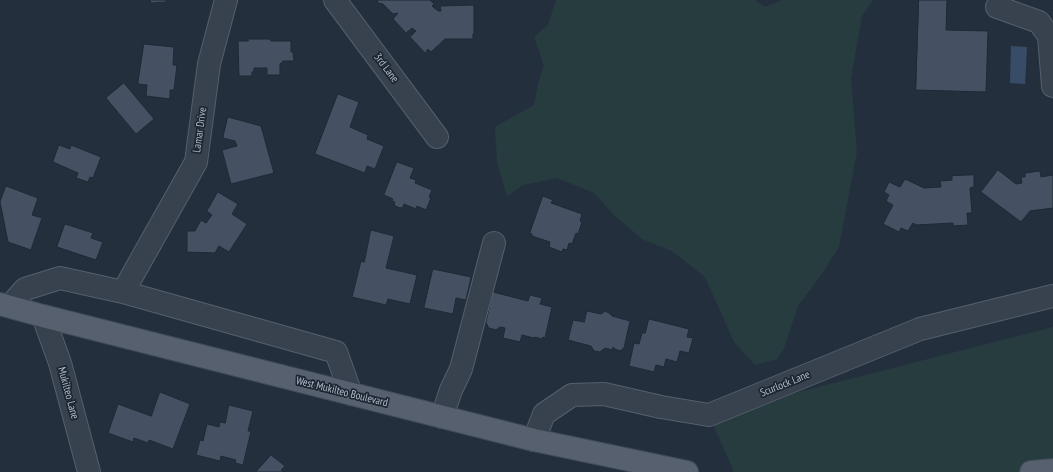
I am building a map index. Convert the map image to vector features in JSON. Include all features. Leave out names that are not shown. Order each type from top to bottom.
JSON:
[{"type":"main road","name":"West Mukilteo Boulevard","points":[[5,305],[43,316],[534,440],[685,472]]},
{"type":"main road","points":[[1031,472],[1053,470]]},
{"type":"street","name":"Lamar Drive","points":[[123,292],[196,162],[210,64],[226,0]]},
{"type":"street","name":"3rd Lane","points":[[335,0],[437,137]]},
{"type":"street","points":[[997,7],[1039,22],[1049,36],[1053,86]]},
{"type":"street","points":[[442,417],[451,390],[461,369],[494,243]]},
{"type":"street","points":[[5,305],[25,290],[60,278],[123,292],[336,352],[351,394]]},
{"type":"street","name":"Scurlock Lane","points":[[534,440],[544,414],[572,395],[604,394],[661,407],[709,415],[920,329],[1053,296]]},
{"type":"street","name":"Mukilteo Lane","points":[[43,316],[60,363],[89,472]]},
{"type":"green space","points":[[556,0],[755,0],[765,7],[783,0],[873,0],[862,16],[851,79],[857,152],[839,247],[819,278],[798,306],[784,348],[777,359],[755,365],[734,342],[705,277],[672,251],[642,239],[615,216],[594,193],[557,178],[523,185],[507,196],[497,162],[495,127],[534,105],[538,84],[544,66],[534,37],[548,25]]},
{"type":"green space","points":[[1053,327],[1053,472],[734,472],[709,415]]},
{"type":"water","points":[[1011,46],[1027,47],[1025,84],[1010,83]]},
{"type":"building","points":[[150,0],[166,0],[167,2],[151,3]]},
{"type":"building","points":[[378,0],[430,0],[434,4],[432,6],[438,11],[441,11],[440,6],[474,5],[473,39],[445,39],[431,52],[428,49],[425,53],[410,37],[416,31],[412,28],[406,33],[393,19],[398,13],[393,14],[383,4],[378,3]]},
{"type":"building","points":[[919,0],[947,0],[946,30],[988,31],[986,92],[916,90]]},
{"type":"building","points":[[248,39],[291,41],[291,52],[293,52],[294,61],[283,61],[280,64],[280,75],[267,75],[267,68],[254,68],[252,76],[239,76],[238,41],[248,41]]},
{"type":"building","points":[[144,44],[174,47],[173,65],[177,65],[174,90],[170,90],[170,99],[146,96],[147,85],[138,84]]},
{"type":"building","points":[[124,83],[154,119],[136,134],[106,98]]},
{"type":"building","points":[[338,94],[359,102],[350,127],[368,135],[367,139],[384,146],[375,169],[367,166],[365,173],[315,154]]},
{"type":"building","points":[[228,117],[261,126],[274,173],[231,184],[222,150],[237,146],[235,141],[223,138]]},
{"type":"building","points":[[59,145],[70,149],[71,145],[101,157],[93,178],[90,177],[88,182],[76,178],[78,173],[53,162]]},
{"type":"building","points":[[397,162],[414,168],[410,178],[416,180],[415,183],[432,190],[429,197],[431,198],[426,210],[417,206],[416,209],[404,204],[403,207],[400,208],[395,206],[395,202],[392,201],[393,199],[384,195]]},
{"type":"building","points":[[998,170],[1016,184],[1022,183],[1021,177],[1025,177],[1025,173],[1040,171],[1041,177],[1053,175],[1053,208],[1030,211],[1021,222],[981,192]]},
{"type":"building","points":[[974,175],[974,187],[970,188],[972,213],[967,213],[968,225],[953,226],[953,223],[916,225],[913,223],[908,231],[901,228],[899,232],[883,224],[893,205],[886,201],[889,195],[884,192],[889,182],[900,187],[905,179],[924,188],[941,187],[940,181],[952,180],[952,176]]},
{"type":"building","points":[[6,186],[38,198],[32,215],[42,218],[31,250],[8,242],[0,202]]},
{"type":"building","points":[[218,192],[238,204],[232,214],[247,224],[229,252],[219,246],[215,253],[187,252],[187,231],[195,231],[201,220],[206,223],[212,215],[207,211]]},
{"type":"building","points":[[543,196],[553,200],[551,203],[582,214],[580,221],[582,222],[578,234],[576,233],[572,244],[569,243],[567,250],[563,249],[562,252],[549,247],[550,242],[532,236],[530,233]]},
{"type":"building","points":[[65,224],[93,233],[91,238],[103,242],[96,260],[57,247]]},
{"type":"building","points":[[371,230],[394,236],[386,268],[417,275],[410,304],[388,299],[386,305],[352,297],[361,261],[364,262]]},
{"type":"building","points":[[433,269],[471,277],[466,300],[456,298],[453,314],[424,308]]},
{"type":"building","points":[[493,292],[528,301],[530,295],[542,298],[540,304],[552,307],[545,338],[534,338],[522,335],[520,342],[503,338],[505,328],[500,327],[496,330],[489,328],[486,323]]},
{"type":"building","points":[[587,311],[601,314],[605,311],[612,316],[630,321],[624,348],[620,351],[613,347],[612,350],[605,348],[600,352],[594,351],[591,346],[568,340],[573,320],[584,322]]},
{"type":"building","points":[[649,319],[689,329],[687,337],[693,338],[689,353],[680,351],[677,362],[666,359],[664,367],[656,365],[654,372],[629,366],[634,343],[639,344],[642,333],[645,333]]},
{"type":"building","points":[[160,392],[190,404],[173,449],[149,440],[148,443],[134,438],[133,442],[108,433],[118,404],[151,416]]},
{"type":"building","points":[[229,405],[253,411],[248,431],[251,431],[243,465],[235,463],[236,460],[221,456],[220,461],[196,455],[200,440],[203,441],[207,424],[219,427],[220,422],[225,423]]},
{"type":"building","points":[[271,455],[285,466],[281,470],[284,472],[256,472]]}]
